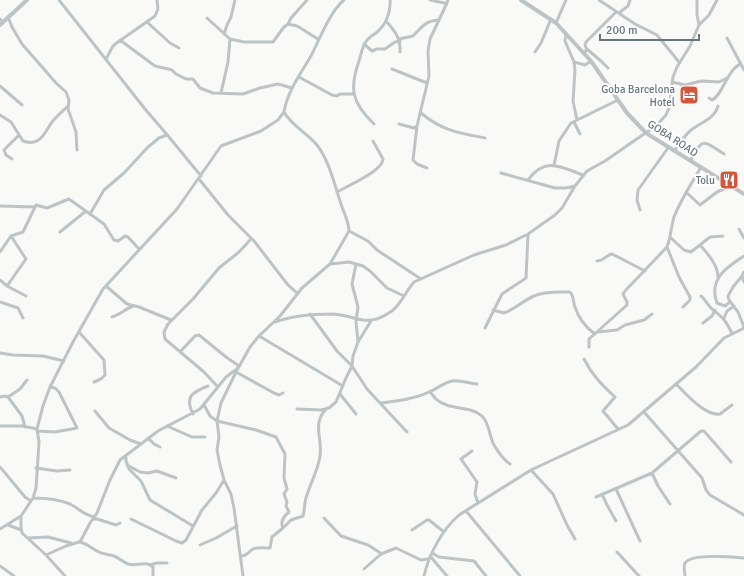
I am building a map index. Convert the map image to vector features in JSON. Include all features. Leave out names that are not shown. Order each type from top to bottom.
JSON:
[{"type":"street","points":[[1,22],[27,0]]},
{"type":"street","points":[[59,0],[144,109],[167,135],[228,215],[251,239],[288,285],[297,293]]},
{"type":"street","points":[[106,59],[113,46],[147,22],[157,13],[157,0]]},
{"type":"street","points":[[224,34],[231,17],[235,0]]},
{"type":"street","points":[[207,18],[230,39],[244,42],[271,43],[307,0]]},
{"type":"street","points":[[0,529],[21,516],[32,499],[36,488],[36,468],[39,442],[37,430],[39,417],[50,387],[73,342],[106,286],[177,209],[221,146],[262,131],[278,120],[284,112],[286,102],[292,88],[318,39],[337,8],[344,0]]},
{"type":"street","points":[[374,124],[360,109],[353,94],[355,71],[364,44],[386,21],[389,14],[390,0]]},
{"type":"street","points":[[430,0],[444,3],[447,1]]},
{"type":"street","name":"GOBA ROAD","points":[[521,0],[556,23],[585,51],[635,123],[646,133],[744,194]]},
{"type":"street","points":[[556,23],[566,0]]},
{"type":"street","points":[[599,0],[635,24],[657,35],[679,62]]},
{"type":"street","points":[[608,68],[602,62],[585,51],[585,45],[586,42],[628,6],[630,0]]},
{"type":"street","points":[[697,0],[699,25]]},
{"type":"street","points":[[241,556],[246,555],[252,549],[270,548],[272,537],[278,531],[291,520],[303,516],[306,495],[312,483],[320,455],[318,424],[320,416],[327,408],[336,402],[352,366],[353,356],[358,342],[371,321],[393,310],[414,282],[474,255],[506,245],[528,234],[555,215],[562,208],[583,175],[657,125],[668,112],[674,71],[690,46],[699,25],[709,15],[717,0]]},
{"type":"street","points":[[426,168],[416,164],[413,160],[417,126],[429,76],[428,51],[430,39],[447,1]]},
{"type":"street","points":[[8,17],[22,44],[56,83],[66,92],[69,100],[68,106],[74,125],[77,150]]},
{"type":"street","points":[[364,44],[372,51],[377,49],[385,49],[399,40],[414,36],[427,22],[439,20]]},
{"type":"street","points":[[534,52],[541,43],[551,20]]},
{"type":"street","points":[[386,21],[394,30],[399,40],[400,52]]},
{"type":"street","points":[[147,22],[170,43],[179,48]]},
{"type":"street","points":[[288,24],[297,26],[318,39]]},
{"type":"street","points":[[566,34],[565,40],[574,62],[575,70],[573,101],[575,121],[580,134]]},
{"type":"street","points":[[727,38],[744,70]]},
{"type":"street","points":[[221,93],[227,68],[230,39]]},
{"type":"street","points":[[120,40],[155,66],[172,70],[176,74],[186,79],[192,79],[200,88],[213,93],[243,94],[278,84],[292,88]]},
{"type":"street","points":[[574,62],[585,65],[591,61]]},
{"type":"street","points":[[709,98],[715,99],[736,65],[741,64]]},
{"type":"street","points":[[392,69],[427,83]]},
{"type":"street","points":[[299,77],[332,95],[337,96],[340,94],[353,94]]},
{"type":"street","points":[[672,82],[685,85],[702,80],[719,82],[727,78]]},
{"type":"street","points":[[0,86],[22,105]]},
{"type":"street","points":[[554,165],[559,141],[568,126],[575,121],[618,100]]},
{"type":"street","points":[[0,116],[11,122],[25,142],[39,141],[44,136],[52,122],[68,106]]},
{"type":"street","points":[[674,151],[688,132],[715,114],[718,106]]},
{"type":"street","points":[[284,112],[289,119],[316,143],[321,150],[327,162],[349,231],[368,241],[377,250],[421,279]]},
{"type":"street","points":[[421,113],[432,122],[452,131],[485,138]]},
{"type":"street","points":[[399,124],[414,128],[417,126]]},
{"type":"street","points":[[12,159],[6,155],[4,150],[19,135]]},
{"type":"street","points":[[90,214],[104,190],[124,173],[148,147],[159,138],[167,135]]},
{"type":"street","points":[[337,192],[380,167],[383,159],[373,140]]},
{"type":"street","points":[[690,161],[699,145],[702,143],[707,143],[724,154]]},
{"type":"street","points":[[640,210],[637,200],[638,190],[668,148]]},
{"type":"street","points":[[528,180],[547,165],[554,165],[583,175]]},
{"type":"street","points":[[589,346],[589,340],[627,305],[623,294],[667,247],[674,218],[681,202],[701,167]]},
{"type":"street","points":[[501,173],[555,188],[575,186]]},
{"type":"street","points":[[687,193],[700,205],[717,192],[731,186]]},
{"type":"street","points":[[0,206],[35,207],[37,205],[47,208],[69,198],[104,224],[114,240],[118,241],[126,236],[139,249]]},
{"type":"street","points":[[1,250],[11,236],[23,231],[35,207]]},
{"type":"street","points":[[60,232],[86,211]]},
{"type":"street","points":[[739,230],[744,238]]},
{"type":"street","points":[[243,576],[237,526],[231,494],[224,480],[217,450],[219,437],[217,421],[224,396],[250,347],[273,323],[297,293],[330,264],[349,231]]},
{"type":"street","points":[[485,328],[502,294],[526,278],[528,234]]},
{"type":"street","points":[[7,286],[26,259],[11,236]]},
{"type":"street","points":[[670,238],[691,252],[710,237],[723,236]]},
{"type":"street","points":[[218,387],[204,372],[164,337],[166,327],[171,320],[193,299],[218,268],[239,252],[251,239]]},
{"type":"street","points":[[700,245],[713,263],[717,273],[717,279],[714,287],[717,303],[725,306],[730,302]]},
{"type":"street","points":[[667,247],[679,277],[690,297],[690,300],[683,307]]},
{"type":"street","points":[[597,261],[601,261],[612,254],[645,271]]},
{"type":"street","points":[[717,279],[725,270],[744,256]]},
{"type":"street","points":[[330,264],[349,262],[363,266],[370,270],[387,288],[404,296]]},
{"type":"street","points":[[356,264],[352,284],[358,307],[356,325],[358,342]]},
{"type":"street","points":[[743,274],[744,282]]},
{"type":"street","points":[[424,576],[430,556],[452,521],[531,470],[628,425],[696,367],[719,342],[744,327],[738,312],[730,302],[728,296],[729,292],[743,274]]},
{"type":"street","points":[[0,280],[7,286],[26,296]]},
{"type":"street","points":[[106,286],[125,303],[171,320]]},
{"type":"street","points":[[494,310],[504,313],[538,294],[570,292],[583,324],[596,333],[617,330],[629,324],[638,322],[652,314]]},
{"type":"street","points":[[700,296],[710,307],[724,318],[732,333]]},
{"type":"street","points":[[0,302],[18,308],[23,318]]},
{"type":"street","points":[[112,317],[135,306]]},
{"type":"street","points":[[724,318],[727,311],[734,306]]},
{"type":"street","points":[[703,323],[712,316],[715,310]]},
{"type":"street","points":[[273,323],[289,317],[310,314],[334,314],[371,321]]},
{"type":"street","points":[[310,314],[337,350],[352,366],[367,389],[407,432]]},
{"type":"street","points":[[79,332],[104,360],[105,375],[101,379],[94,382]]},
{"type":"street","points":[[180,352],[195,336],[199,335],[239,367]]},
{"type":"street","points":[[259,336],[343,386]]},
{"type":"street","points":[[0,353],[43,356],[64,361]]},
{"type":"street","points":[[584,359],[595,377],[615,397],[603,411],[618,429]]},
{"type":"street","points":[[79,542],[94,518],[120,460],[148,438],[200,410],[230,373],[239,367]]},
{"type":"street","points":[[236,372],[274,393],[279,395],[283,393]]},
{"type":"street","points":[[0,397],[8,397],[20,389],[27,380]]},
{"type":"street","points":[[381,403],[389,403],[430,392],[446,383],[454,381],[477,384]]},
{"type":"street","points":[[676,384],[696,404],[713,413],[720,414],[732,405]]},
{"type":"street","points":[[193,414],[189,403],[190,397],[195,392],[208,386]]},
{"type":"street","points":[[0,426],[25,427],[55,432],[77,428],[59,392],[50,387]]},
{"type":"street","points":[[430,392],[436,399],[444,404],[451,407],[475,411],[484,418],[489,428],[494,445],[502,457],[510,464]]},
{"type":"street","points":[[340,394],[356,414]]},
{"type":"street","points":[[8,397],[22,416],[25,427]]},
{"type":"street","points":[[204,405],[210,416],[217,421],[274,436],[281,444],[285,454],[284,478],[287,489],[284,494],[288,512],[282,520],[283,528]]},
{"type":"street","points":[[297,409],[321,410],[327,408]]},
{"type":"street","points":[[95,411],[109,428],[140,444]]},
{"type":"street","points":[[644,412],[702,478],[706,490],[710,495],[744,515]]},
{"type":"street","points":[[168,426],[194,438],[205,437]]},
{"type":"street","points":[[596,497],[652,473],[698,432],[703,431],[731,462]]},
{"type":"street","points":[[148,438],[160,447]]},
{"type":"street","points":[[472,451],[461,459],[477,482],[475,494],[478,503]]},
{"type":"street","points":[[126,455],[127,465],[140,480],[150,500],[193,526]]},
{"type":"street","points":[[127,465],[140,472],[148,473],[157,471],[176,478]]},
{"type":"street","points":[[0,467],[25,498],[60,501],[90,517],[116,525],[120,523]]},
{"type":"street","points":[[36,468],[57,471],[70,470]]},
{"type":"street","points":[[531,470],[555,497],[567,525],[575,539]]},
{"type":"street","points":[[652,473],[658,486],[670,504]]},
{"type":"street","points":[[131,519],[180,543],[186,540],[202,510],[216,493],[224,480]]},
{"type":"street","points":[[616,489],[640,542]]},
{"type":"street","points":[[602,494],[616,521]]},
{"type":"street","points":[[466,511],[520,576]]},
{"type":"street","points":[[21,516],[20,522],[22,533],[46,555],[65,576]]},
{"type":"street","points":[[324,518],[341,536],[368,545],[382,554]]},
{"type":"street","points":[[412,530],[429,520],[444,532]]},
{"type":"street","points":[[8,525],[21,530]]},
{"type":"street","points":[[200,545],[237,526]]},
{"type":"street","points":[[28,538],[48,537],[73,544]]},
{"type":"street","points":[[46,555],[79,542],[86,544],[100,553],[113,555],[128,564],[136,565],[144,563],[150,565],[167,563]]},
{"type":"street","points":[[364,569],[382,554],[396,548],[422,560],[430,556],[474,561],[486,576]]},
{"type":"street","points":[[617,552],[639,576]]},
{"type":"street","points":[[430,556],[447,576]]},
{"type":"street","points":[[685,576],[684,567],[690,559],[726,556],[744,558]]},
{"type":"street","points":[[150,565],[153,567],[153,576]]},
{"type":"street","points":[[0,566],[14,576]]},
{"type":"place","name":"Goba Barcelona Hotel","points":[[689,95]]},
{"type":"place","name":"Tolu","points":[[729,180]]}]
